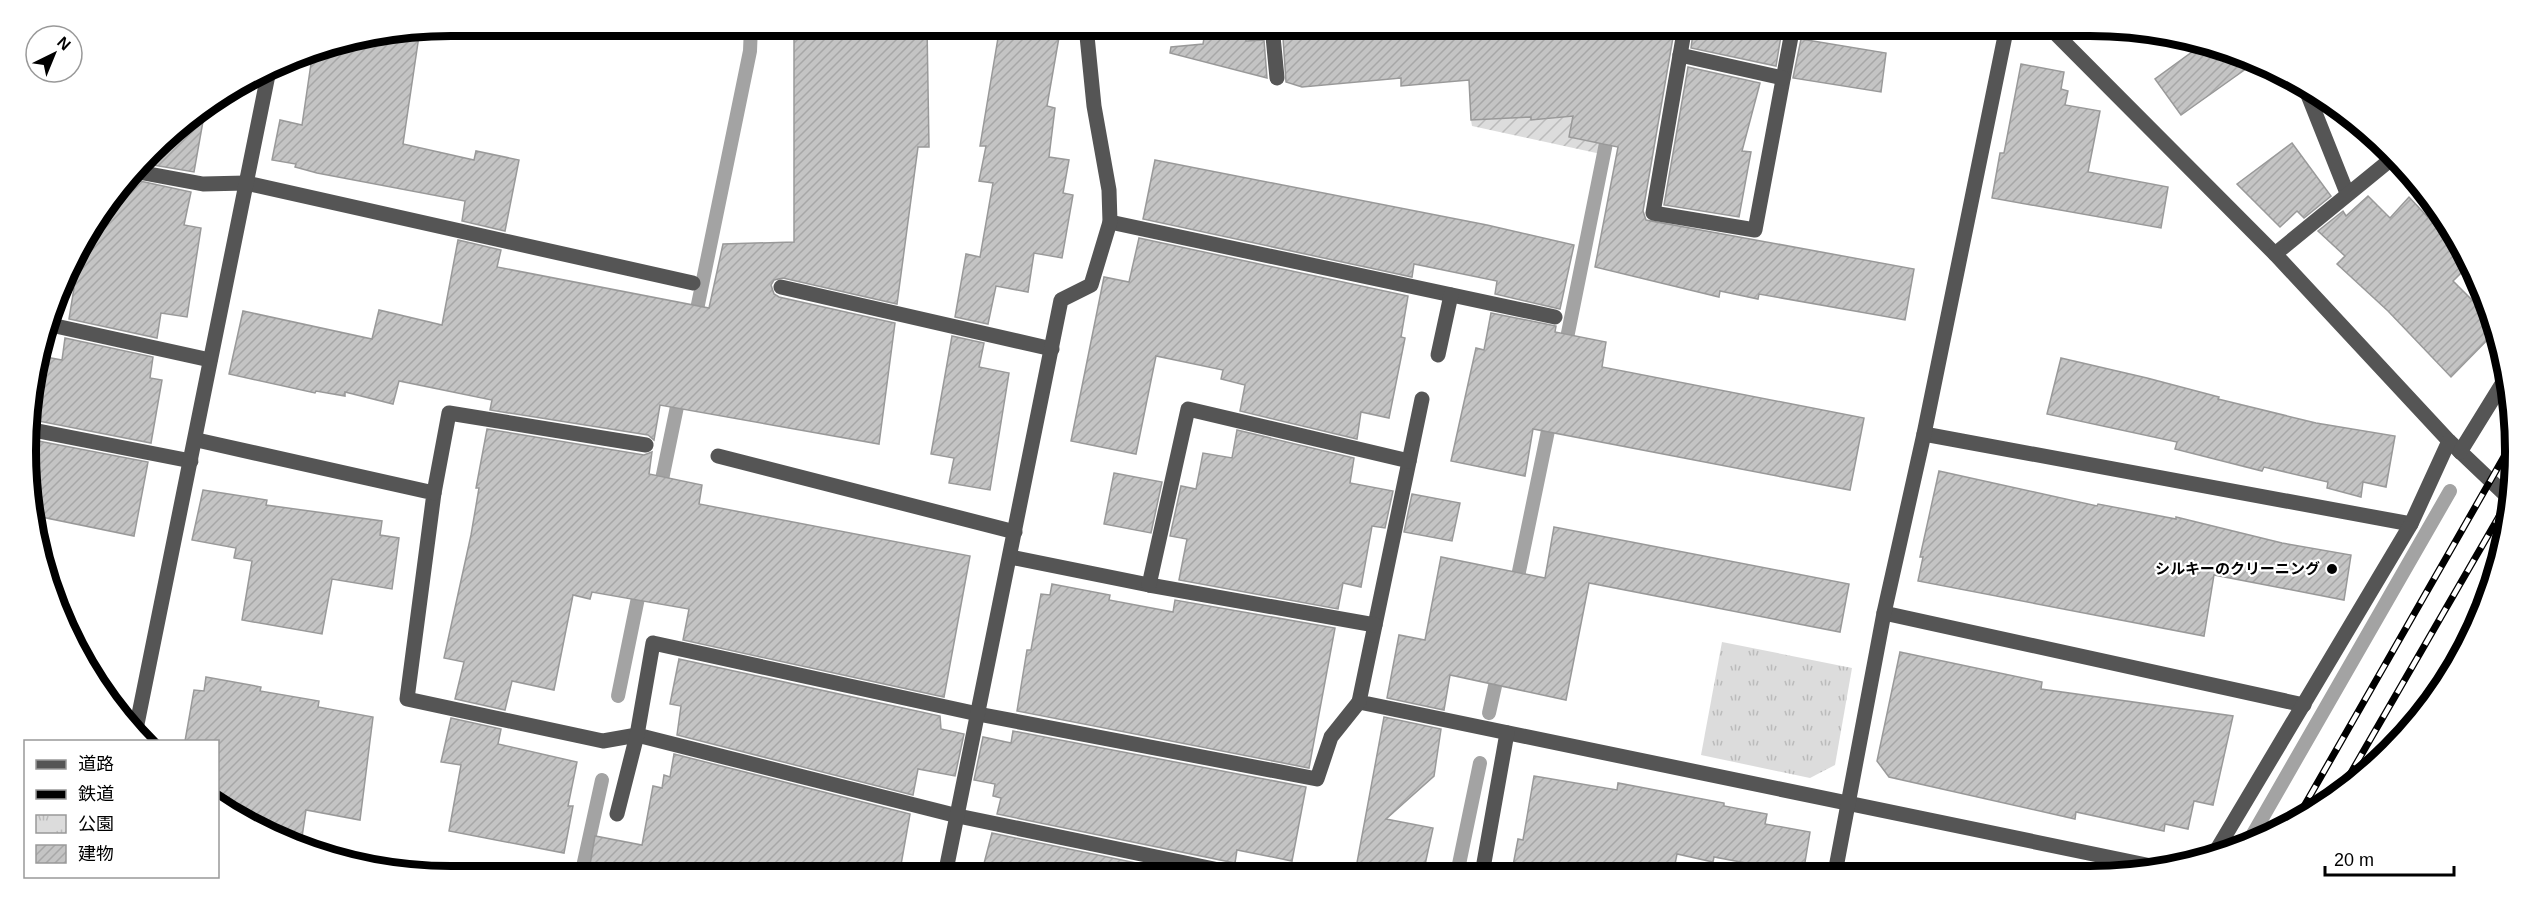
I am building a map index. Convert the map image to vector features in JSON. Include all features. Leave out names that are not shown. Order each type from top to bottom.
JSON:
[{"type":"street","points":[[947,866],[1061,300],[1091,285],[1110,222],[1109,190],[1094,106],[1087,36]]},
{"type":"street","points":[[1273,36],[1277,78]]},
{"type":"street","points":[[1683,36],[1653,213],[1755,230],[1791,36]]},
{"type":"street","points":[[1836,866],[1884,613],[1924,434],[2005,36]]},
{"type":"street","points":[[2058,36],[2275,254],[2455,447],[2502,492]]},
{"type":"street","points":[[1680,55],[1783,78]]},
{"type":"street","points":[[137,723],[197,440],[210,360],[267,79]]},
{"type":"street","points":[[2310,99],[2348,193]]},
{"type":"street","points":[[2275,254],[2387,162]]},
{"type":"street","points":[[143,173],[203,184],[246,183],[693,283]]},
{"type":"street","points":[[1110,222],[1555,317]]},
{"type":"street","points":[[781,287],[1052,349]]},
{"type":"street","points":[[1438,356],[1451,295]]},
{"type":"street","points":[[56,326],[210,360]]},
{"type":"street","points":[[2221,845],[2455,447],[2499,386]]},
{"type":"street","points":[[617,814],[637,735],[653,643],[978,714],[1317,779],[1331,737],[1359,702],[1422,399]]},
{"type":"street","points":[[1149,585],[1188,409],[1409,461]]},
{"type":"street","points":[[646,445],[449,413],[434,493],[407,699],[603,741],[637,735],[958,816],[1200,866]]},
{"type":"street","points":[[37,431],[191,461]]},
{"type":"street","points":[[1924,434],[2411,524]]},
{"type":"street","points":[[197,440],[434,493]]},
{"type":"street","points":[[718,456],[1015,532]]},
{"type":"street","points":[[1010,557],[1149,585],[1375,625]]},
{"type":"street","points":[[1884,613],[2304,705]]},
{"type":"street","points":[[1359,702],[2135,863]]},
{"type":"street","points":[[1483,866],[1507,733]]},
{"type":"green space","points":[[1539,36],[1562,36],[1563,45],[1588,43],[1587,36],[1623,36],[1620,63],[1584,61],[1569,137],[1604,144],[1601,154],[1472,126],[1471,120]]},
{"type":"green space","points":[[1722,642],[1852,668],[1835,765],[1810,778],[1701,755]]},
{"type":"building","points":[[794,36],[927,36],[929,147],[918,147],[897,304],[783,278],[774,280],[771,285],[774,294],[779,297],[895,323],[879,444],[660,405],[654,440],[648,435],[490,410],[492,400],[399,381],[393,404],[345,392],[345,396],[316,391],[315,393],[229,374],[243,311],[372,339],[379,310],[442,325],[458,240],[501,250],[497,267],[709,308],[723,244],[794,242]]},
{"type":"building","points":[[998,36],[1059,36],[1047,106],[1055,108],[1049,157],[1069,160],[1063,193],[1073,195],[1062,258],[1034,253],[1028,292],[996,286],[988,324],[955,317],[966,254],[980,257],[993,183],[979,181],[986,146],[980,146]]},
{"type":"building","points":[[1204,36],[1246,36],[1246,41],[1264,40],[1267,78],[1170,53],[1171,47],[1203,44]]},
{"type":"building","points":[[1310,36],[1673,36],[1643,211],[1646,220],[1914,269],[1905,320],[1759,294],[1758,299],[1720,291],[1719,297],[1595,267],[1618,147],[1569,137],[1573,116],[1531,120],[1531,117],[1471,120],[1469,80],[1401,86],[1401,78],[1302,87],[1286,82],[1283,38]]},
{"type":"building","points":[[1693,36],[1781,36],[1776,66],[1691,48]]},
{"type":"building","points":[[419,38],[403,144],[474,160],[476,151],[519,160],[505,231],[462,221],[465,201],[317,173],[295,167],[296,164],[272,160],[280,120],[302,125],[311,61],[370,44]]},
{"type":"building","points":[[1801,39],[1886,53],[1881,92],[1793,78]]},
{"type":"building","points":[[2195,50],[2248,68],[2181,115],[2155,79]]},
{"type":"building","points":[[2021,64],[2064,72],[2061,89],[2068,91],[2065,105],[2100,111],[2088,172],[2168,187],[2161,228],[1992,198],[2000,153],[2004,153]]},
{"type":"building","points":[[1688,67],[1760,83],[1742,151],[1751,152],[1739,217],[1664,205]]},
{"type":"building","points":[[204,118],[194,172],[151,165],[177,139]]},
{"type":"building","points":[[2292,143],[2331,196],[2304,218],[2297,211],[2280,227],[2237,184]]},
{"type":"building","points":[[1155,160],[1487,225],[1574,245],[1560,309],[1495,294],[1497,281],[1414,264],[1412,277],[1143,219]]},
{"type":"building","points":[[136,180],[191,192],[184,225],[201,228],[187,317],[161,313],[157,338],[69,319],[74,288],[70,287],[92,243],[106,220]]},
{"type":"building","points":[[2368,196],[2390,218],[2409,197],[2442,233],[2464,270],[2453,281],[2479,307],[2489,338],[2451,377],[2388,311],[2337,264],[2345,256],[2318,231],[2343,211],[2346,216]]},
{"type":"building","points":[[1139,238],[1408,296],[1401,337],[1405,338],[1389,418],[1361,412],[1357,439],[1240,411],[1245,385],[1221,379],[1223,370],[1156,356],[1136,454],[1071,441],[1104,277],[1129,282]]},
{"type":"building","points":[[1491,313],[1556,326],[1555,332],[1606,342],[1602,367],[1864,418],[1850,490],[1533,429],[1525,476],[1451,461],[1476,348],[1484,350]]},
{"type":"building","points":[[952,336],[984,343],[979,367],[1009,373],[990,490],[949,483],[954,458],[931,454]]},
{"type":"building","points":[[65,338],[153,357],[150,378],[162,380],[151,443],[37,421],[47,357],[62,360]]},
{"type":"building","points":[[2061,358],[2147,378],[2219,397],[2218,399],[2316,423],[2395,436],[2386,487],[2363,482],[2361,497],[2327,488],[2328,482],[2264,467],[2262,471],[2175,449],[2177,442],[2047,414]]},
{"type":"building","points":[[487,429],[644,455],[652,452],[649,474],[702,485],[699,504],[970,556],[944,697],[683,640],[689,609],[592,592],[590,599],[573,595],[554,690],[512,681],[505,710],[455,699],[464,662],[444,658],[471,535],[479,488],[476,488]]},
{"type":"building","points":[[1237,430],[1354,458],[1350,483],[1393,491],[1385,528],[1372,526],[1361,587],[1343,583],[1338,609],[1179,580],[1187,539],[1170,536],[1181,486],[1196,489],[1203,453],[1232,458]]},
{"type":"building","points":[[36,441],[148,462],[134,536],[42,517],[37,478]]},
{"type":"building","points":[[1939,471],[2097,506],[2098,504],[2176,519],[2176,517],[2282,543],[2351,555],[2344,600],[2214,575],[2204,636],[1918,581],[1923,557],[1920,557]]},
{"type":"building","points":[[1114,473],[1162,482],[1151,533],[1104,524]]},
{"type":"building","points":[[203,490],[267,500],[266,505],[382,521],[380,535],[399,538],[392,589],[332,579],[322,634],[242,620],[252,561],[234,558],[236,548],[192,540]]},
{"type":"building","points":[[1412,494],[1460,503],[1452,541],[1404,532]]},
{"type":"building","points":[[1554,527],[1849,584],[1840,632],[1589,583],[1566,700],[1450,675],[1444,710],[1387,698],[1399,635],[1425,640],[1441,557],[1545,578]]},
{"type":"building","points":[[1052,584],[1110,595],[1109,600],[1173,612],[1175,600],[1335,628],[1309,768],[1017,711],[1027,650],[1031,650],[1041,594],[1050,595]]},
{"type":"building","points":[[1900,652],[2042,682],[2041,689],[2233,716],[2213,805],[2194,801],[2188,829],[2165,824],[2164,831],[2076,812],[2075,819],[1889,777],[1877,761]]},
{"type":"building","points":[[679,659],[940,716],[941,729],[964,734],[955,776],[918,769],[913,795],[677,735],[681,706],[670,704]]},
{"type":"building","points":[[206,677],[261,687],[260,691],[319,701],[318,707],[373,717],[360,820],[306,810],[302,838],[267,823],[219,795],[219,740],[185,740],[194,690],[204,691]]},
{"type":"building","points":[[1384,717],[1441,729],[1434,776],[1386,819],[1433,828],[1425,866],[1356,866]]},
{"type":"building","points":[[451,718],[501,729],[498,744],[577,762],[568,806],[573,806],[564,853],[449,831],[461,765],[441,762]]},
{"type":"building","points":[[1013,731],[1306,787],[1292,861],[1237,850],[1235,863],[997,814],[1001,798],[993,796],[995,784],[974,780],[983,737],[1011,743]]},
{"type":"building","points":[[674,754],[910,814],[901,866],[590,866],[595,836],[642,845],[653,786],[662,788],[664,775],[670,777]]},
{"type":"building","points":[[1534,776],[1617,790],[1618,783],[1724,803],[1724,806],[1767,814],[1765,824],[1810,832],[1804,866],[1761,866],[1714,857],[1713,862],[1677,854],[1675,866],[1513,866],[1518,839],[1523,840]]},
{"type":"building","points":[[992,833],[1151,866],[983,866]]},
{"type":"waterway","points":[[694,324],[750,51],[751,36]]},
{"type":"waterway","points":[[1564,353],[1609,128]]},
{"type":"waterway","points":[[659,494],[680,392]]},
{"type":"waterway","points":[[1515,591],[1551,416]]},
{"type":"waterway","points":[[2254,832],[2450,491]]},
{"type":"waterway","points":[[618,696],[641,583]]},
{"type":"waterway","points":[[1489,713],[1499,668]]},
{"type":"waterway","points":[[1459,866],[1480,763]]},
{"type":"waterway","points":[[583,866],[602,780]]},
{"type":"railway","points":[[2304,806],[2505,455]]},
{"type":"railway","points":[[2350,774],[2499,516]]},
{"type":"place","name":"シルキーのクリーニング","points":[[2332,569]]}]
